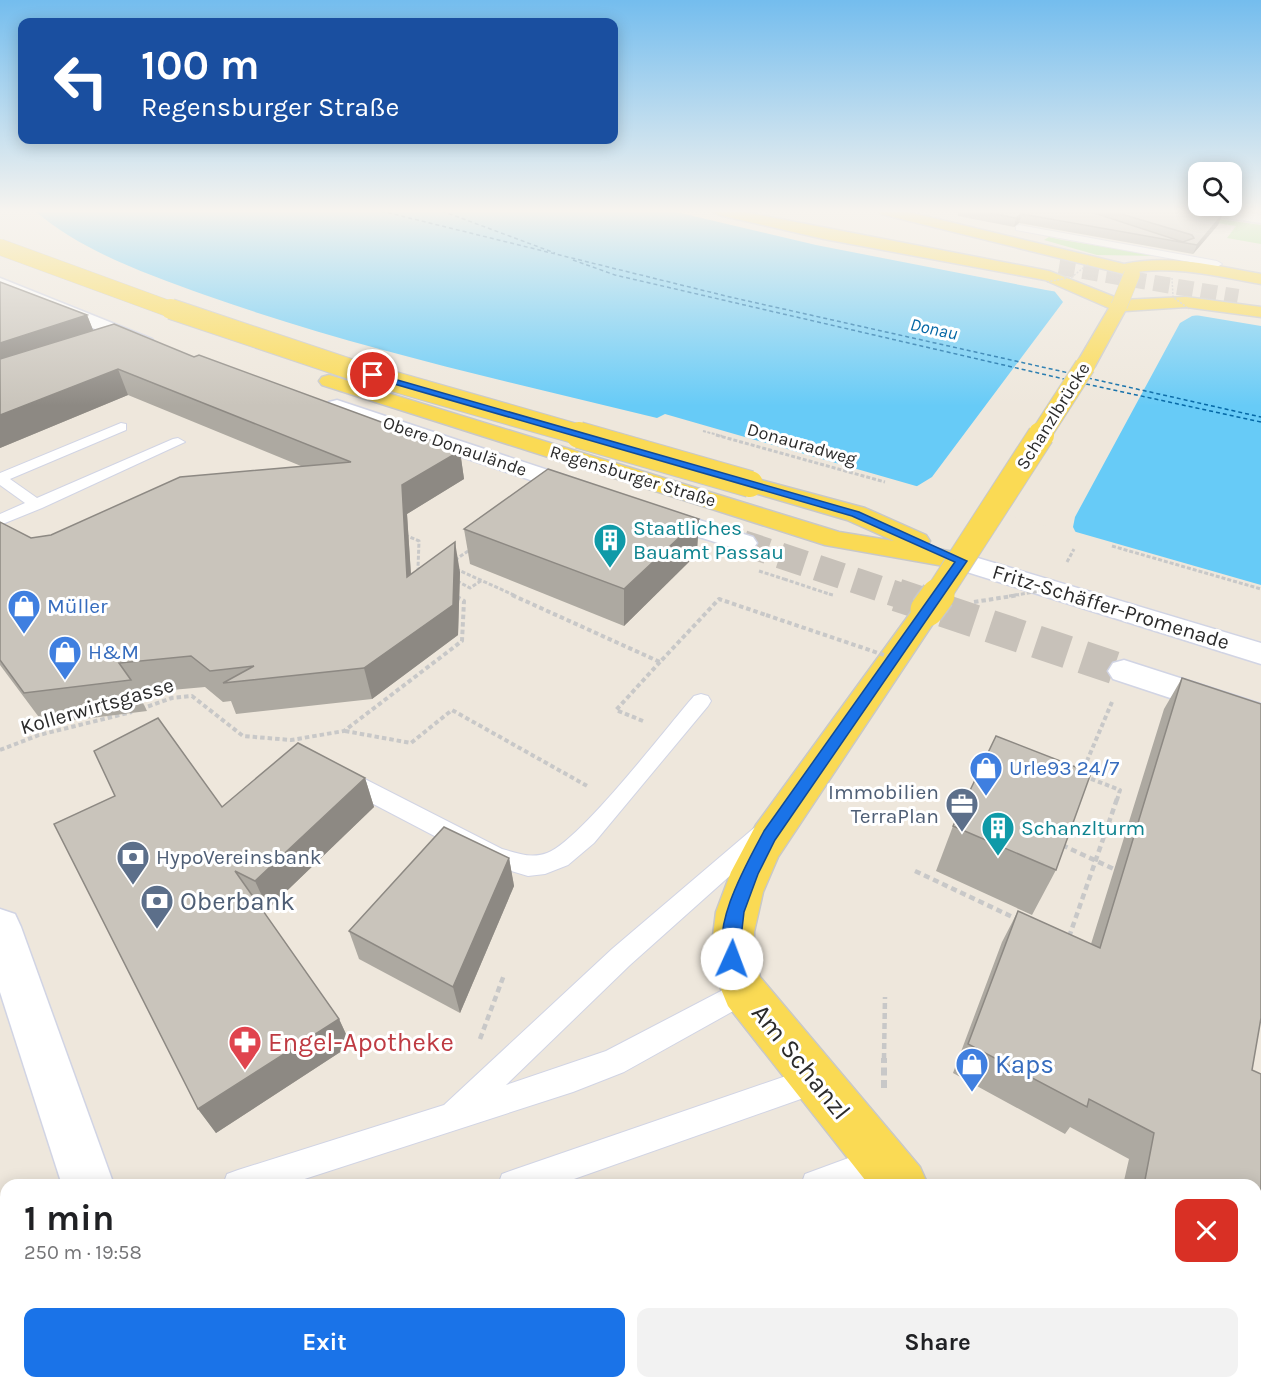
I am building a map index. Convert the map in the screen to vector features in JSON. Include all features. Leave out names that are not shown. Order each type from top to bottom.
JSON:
[{"type":"main road","name":"Regensburger Straße","points":[[38,276],[163,324],[351,388],[835,539],[961,561]]},
{"type":"main road","name":"Regensburger Straße","points":[[81,276],[187,315],[350,369],[856,514],[961,561]]},
{"type":"main road","points":[[1055,276],[1119,306],[1183,305],[1261,312]]},
{"type":"main road","name":"Schanzlbrücke","points":[[961,561],[1085,366],[1119,306],[1126,276]]},
{"type":"main road","points":[[1158,276],[1261,289]]},
{"type":"main road","points":[[1238,297],[1261,301]]},
{"type":"main road","name":"Am Schanzl","points":[[892,1173],[744,991],[736,977],[731,939],[736,912],[750,874],[786,811],[961,561]]},
{"type":"street","points":[[0,283],[129,337],[162,348]]},
{"type":"street","points":[[96,348],[129,337]]},
{"type":"street","name":"Obere Donaulände","points":[[324,403],[604,496]]},
{"type":"street","points":[[636,507],[743,543]]},
{"type":"street","name":"Fritz-Schäffer-Promenade","points":[[961,561],[1261,654]]},
{"type":"street","points":[[1119,684],[1261,716]]},
{"type":"street","points":[[0,927],[86,1179]]},
{"type":"lane","points":[[37,505],[0,478],[121,427]]},
{"type":"lane","points":[[0,520],[178,442]]},
{"type":"lane","points":[[331,772],[496,856],[528,866],[545,864],[573,849],[616,803],[702,701]]},
{"type":"lane","points":[[450,1118],[621,957],[786,811]]},
{"type":"lane","points":[[257,1179],[529,1094],[614,1062],[744,991]]},
{"type":"lane","points":[[530,1179],[815,1080]]},
{"type":"lane","points":[[854,1179],[892,1173]]},
{"type":"path","points":[[1055,276],[1073,276]]},
{"type":"path","points":[[1172,278],[1173,297],[1183,305]]},
{"type":"path","name":"Donauradweg","points":[[712,432],[885,482]]},
{"type":"path","points":[[402,534],[419,541],[418,568],[428,573]]},
{"type":"path","points":[[477,545],[448,565],[660,662]]},
{"type":"path","points":[[1112,546],[1261,589]]},
{"type":"path","points":[[447,576],[470,588],[482,580]]},
{"type":"path","points":[[784,579],[831,595]]},
{"type":"path","points":[[927,610],[1054,589]]},
{"type":"path","name":"Kollerwirtsgasse","points":[[0,750],[39,735],[110,720],[172,698],[192,696],[243,736],[291,740],[344,731],[462,641],[464,601],[453,596]]},
{"type":"path","points":[[621,705],[719,599],[893,658]]},
{"type":"path","points":[[1066,943],[1120,790],[1081,775],[1119,684]]},
{"type":"path","points":[[344,731],[411,743],[452,710],[616,803]]},
{"type":"path","points":[[1059,844],[1128,875]]},
{"type":"path","points":[[915,871],[1029,925]]},
{"type":"path","points":[[489,1017],[504,975]]},
{"type":"path","points":[[885,997],[892,1173]]},
{"type":"water","name":"Donau","points":[[154,276],[974,276],[1261,326],[1261,585],[665,414],[657,418],[486,377],[316,331]]},
{"type":"pier","points":[[1052,288],[1206,314],[1192,316],[1180,323],[1075,517],[1073,527],[1077,535],[914,488],[932,477],[1063,302]]},
{"type":"building","points":[[0,282],[87,315],[0,343]]},
{"type":"building","points":[[114,324],[194,357],[199,355],[460,451],[402,485],[407,577],[455,542],[453,605],[364,668],[223,683],[254,666],[210,671],[191,656],[119,663],[131,680],[24,693],[0,660],[0,522],[31,538],[51,535],[180,477],[351,462],[118,369],[0,415],[0,359]]},
{"type":"building","points":[[548,469],[699,519],[624,589],[464,529]]},
{"type":"building","points":[[1182,678],[1261,704],[1261,1018],[1252,1070],[1261,1074],[1261,1179],[1145,1179],[1154,1133],[1089,1099],[1087,1107],[968,1044],[1018,911],[1100,948]]},
{"type":"building","points":[[158,718],[222,807],[298,743],[365,778],[255,881],[235,871],[339,1019],[198,1109],[54,824],[115,796],[94,751]]},
{"type":"building","points":[[996,736],[1091,773],[1056,870],[953,826]]},
{"type":"building","points":[[444,827],[509,858],[453,987],[349,931]]},
{"type":"ferry route","points":[[619,276],[1064,379]]},
{"type":"ferry route","points":[[644,276],[1069,373]]},
{"type":"ferry route","points":[[1088,378],[1261,417]]},
{"type":"ferry route","points":[[1086,384],[1261,422]]},
{"type":"tunnel","points":[[1112,276],[1238,297]]},
{"type":"tunnel","points":[[743,543],[902,596]]},
{"type":"tunnel","points":[[897,595],[1124,671]]},
{"type":"place","name":"Staatliches Bauamt Passau","points":[[610,569]]},
{"type":"place","name":"Müller","points":[[24,635]]},
{"type":"place","name":"H&M","points":[[65,681]]},
{"type":"place","name":"Urle93 24/7","points":[[986,797]]},
{"type":"place","name":"Immobilien TerraPlan","points":[[962,833]]},
{"type":"place","name":"Schanzlturm","points":[[998,857]]},
{"type":"place","name":"HypoVereinsbank","points":[[133,886]]},
{"type":"place","name":"Oberbank","points":[[157,930]]},
{"type":"place","name":"Engel-Apotheke","points":[[245,1071]]},
{"type":"place","name":"Kaps","points":[[972,1093]]},
{"type":"route","points":[[373,375],[856,514],[961,561],[801,789],[758,856],[736,912],[731,939],[732,959]]}]
